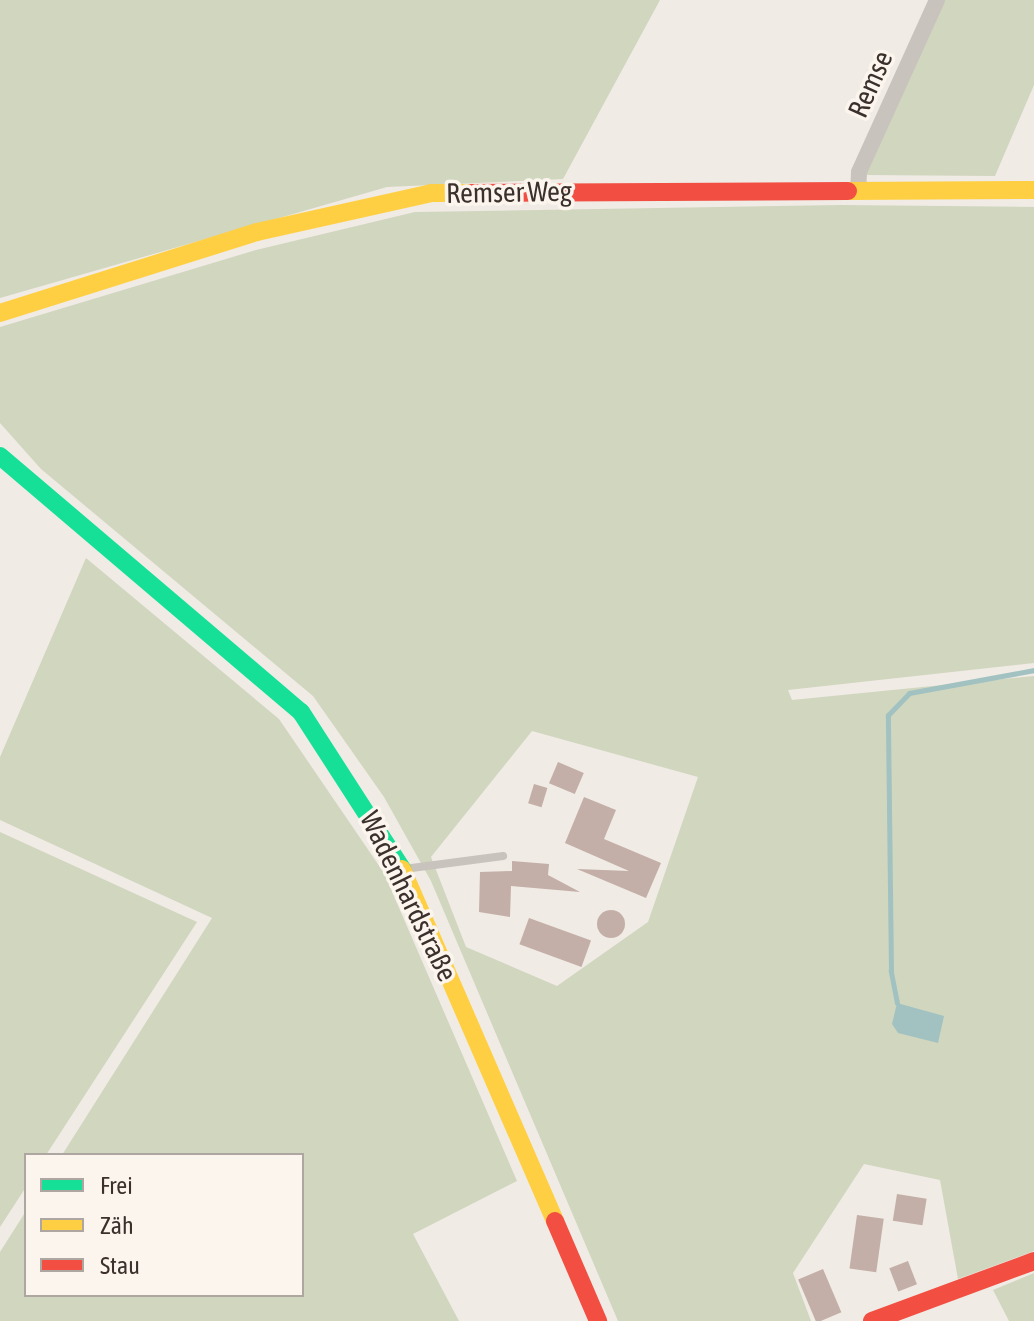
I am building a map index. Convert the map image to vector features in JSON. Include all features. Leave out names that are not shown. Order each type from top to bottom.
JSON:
[{"type":"street","name":"Remse","points":[[858,192],[859,172],[937,0]]},
{"type":"street","name":"Remser Weg","points":[[0,313],[257,232],[431,193],[1034,190]]},
{"type":"street","name":"Wadenhardstraße","points":[[0,456],[301,712],[402,869],[598,1321]]},
{"type":"street","points":[[872,1321],[1034,1261]]},
{"type":"lane","points":[[402,869],[503,856]]},
{"type":"green space","points":[[0,0],[660,0],[563,179],[387,187],[0,298]]},
{"type":"green space","points":[[944,0],[1034,0],[1034,85],[995,176],[866,175]]},
{"type":"green space","points":[[841,205],[1034,207],[1034,663],[788,690],[792,700],[1034,676],[1034,1251],[958,1279],[940,1180],[864,1164],[793,1273],[811,1321],[618,1321],[431,881],[384,797],[313,696],[41,469],[0,423],[0,327],[256,250],[415,212]],"holes":[[[532,731],[698,777],[648,922],[557,986],[466,947],[431,857]]]},
{"type":"green space","points":[[86,558],[279,719],[384,873],[517,1181],[413,1234],[459,1321],[0,1321],[0,1252],[24,1214],[24,1297],[304,1297],[304,1153],[63,1153],[212,918],[0,820],[0,757]]},
{"type":"green space","points":[[0,832],[197,922],[47,1153],[24,1153],[24,1190],[0,1227]]},
{"type":"green space","points":[[1034,1273],[1034,1321],[1009,1321],[993,1290]]},
{"type":"water","points":[[897,1003],[944,1016],[938,1043],[898,1033],[892,1024]]},
{"type":"building","points":[[558,762],[584,773],[575,794],[549,783]]},
{"type":"building","points":[[534,784],[547,788],[542,807],[528,803]]},
{"type":"building","points":[[584,797],[616,810],[604,839],[661,863],[646,898],[577,869],[629,871],[565,843]]},
{"type":"building","points":[[512,861],[549,864],[548,875],[580,892],[511,886],[510,917],[479,912],[480,872],[512,871]]},
{"type":"building","points":[[611,910],[621,914],[625,924],[621,934],[611,938],[601,934],[597,924],[601,914]]},
{"type":"building","points":[[529,918],[591,941],[581,967],[519,944]]},
{"type":"building","points":[[897,1194],[927,1199],[922,1225],[893,1221]]},
{"type":"building","points":[[857,1215],[884,1219],[876,1272],[849,1268]]},
{"type":"building","points":[[908,1261],[917,1284],[898,1292],[889,1268]]},
{"type":"building","points":[[823,1269],[841,1312],[816,1321],[798,1280]]},
{"type":"waterway","points":[[897,1003],[891,971],[888,715],[909,693],[1034,670]]},
{"type":"traffic: fast","points":[[0,456],[301,712],[402,869]]},
{"type":"traffic: slow","points":[[848,191],[1034,190]]},
{"type":"traffic: slow","points":[[0,313],[257,232],[431,193],[471,193]]},
{"type":"traffic: slow","points":[[402,869],[555,1221]]},
{"type":"traffic: jam","points":[[471,193],[848,191]]},
{"type":"traffic: jam","points":[[555,1221],[598,1321]]},
{"type":"traffic: jam","points":[[872,1321],[1034,1261]]}]
